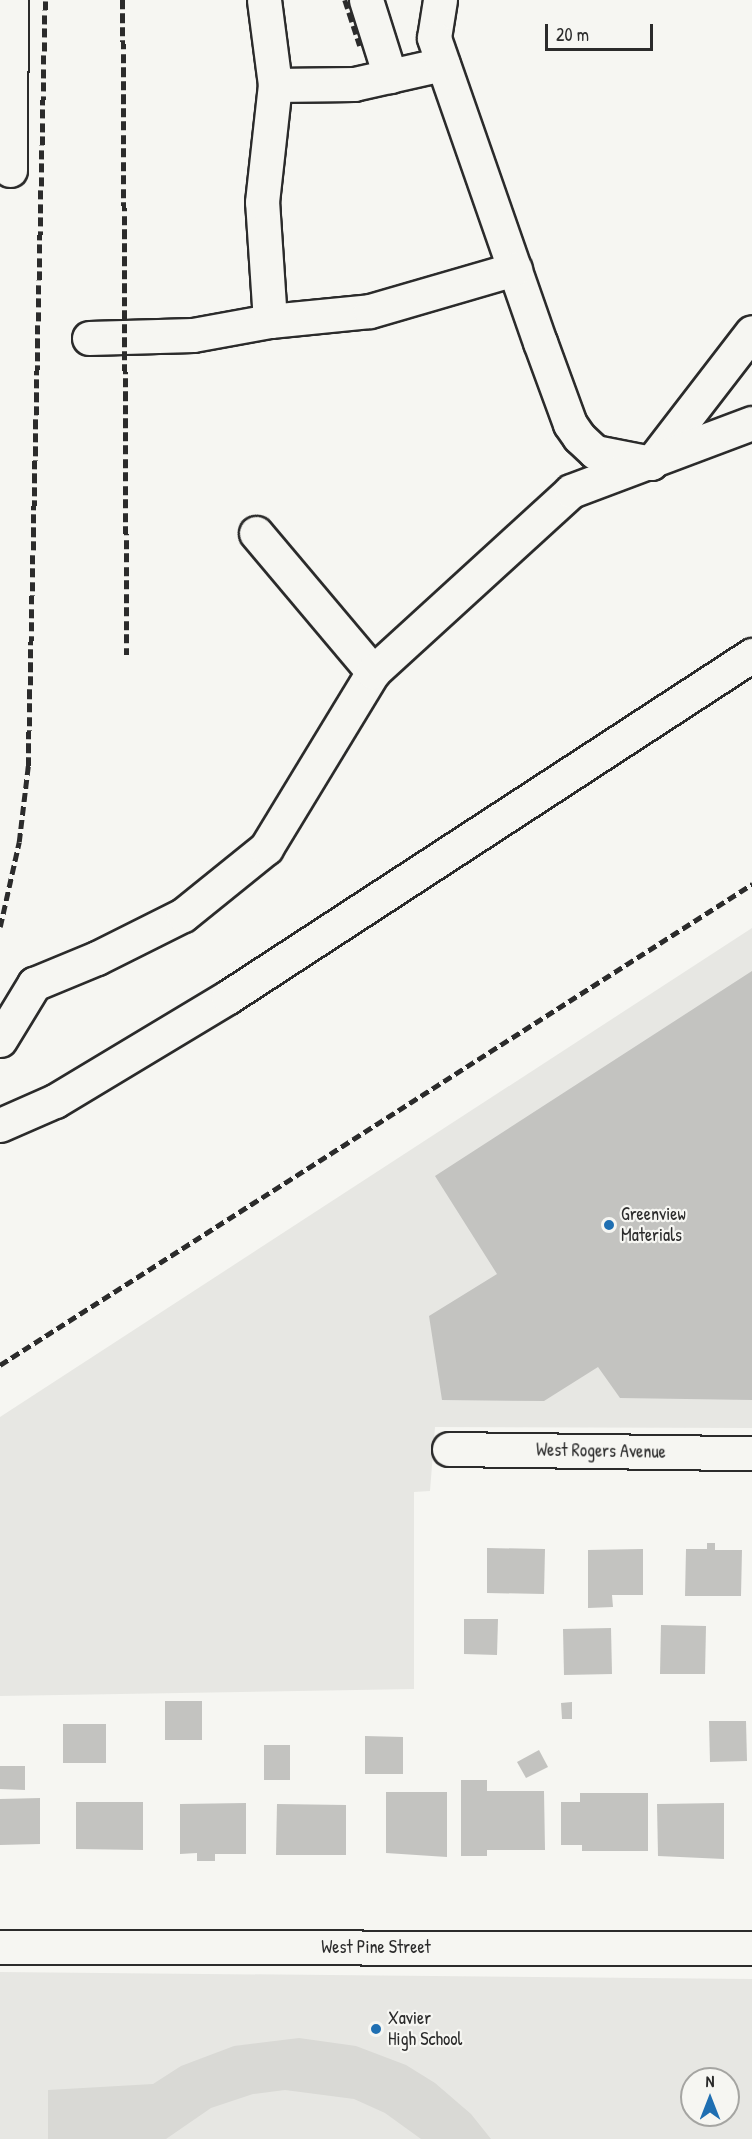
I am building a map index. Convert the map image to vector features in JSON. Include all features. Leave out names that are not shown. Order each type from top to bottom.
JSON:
[{"type":"street","points":[[10,170],[11,0]]},
{"type":"street","points":[[264,0],[275,85],[262,202],[270,321]]},
{"type":"street","points":[[366,0],[390,76]]},
{"type":"street","points":[[440,0],[434,38],[570,424],[594,452],[651,463]]},
{"type":"street","points":[[275,85],[354,84],[443,64]]},
{"type":"street","points":[[89,338],[193,335],[270,321],[370,311],[515,269]]},
{"type":"street","points":[[651,463],[752,332]]},
{"type":"street","points":[[0,1040],[34,984],[97,958],[183,915],[266,848],[374,672],[571,491],[651,463],[752,423]]},
{"type":"street","points":[[256,533],[374,672]]},
{"type":"street","points":[[0,1125],[55,1101],[228,997],[752,655]]},
{"type":"street","name":"West Rogers Avenue","points":[[449,1449],[752,1453]]},
{"type":"street","name":"West Pine Street","points":[[0,1947],[752,1948]]},
{"type":"shaded area","points":[[752,928],[752,1428],[435,1427],[430,1491],[414,1492],[414,1689],[0,1696],[0,1417]]},
{"type":"shaded area","name":"Xavier High School","points":[[0,1972],[752,1979],[752,2139],[0,2139]]},
{"type":"shaded area","points":[[299,2038],[356,2046],[406,2065],[435,2083],[471,2114],[491,2139],[421,2139],[385,2113],[354,2099],[285,2090],[253,2094],[211,2108],[166,2139],[48,2139],[48,2090],[153,2084],[181,2066],[234,2046]]},
{"type":"building","name":"Greenview Materials","points":[[752,971],[752,1400],[620,1398],[598,1367],[544,1401],[442,1400],[429,1316],[497,1274],[435,1176]]},
{"type":"building","points":[[707,1543],[715,1543],[715,1550],[742,1550],[741,1596],[685,1596],[686,1549],[707,1549]]},
{"type":"building","points":[[487,1548],[545,1549],[544,1594],[487,1593]]},
{"type":"building","points":[[643,1549],[643,1595],[612,1595],[613,1607],[588,1608],[588,1550]]},
{"type":"building","points":[[464,1619],[498,1619],[497,1655],[464,1654]]},
{"type":"building","points":[[661,1625],[706,1626],[705,1674],[660,1674]]},
{"type":"building","points":[[611,1628],[612,1674],[564,1675],[563,1629]]},
{"type":"building","points":[[165,1701],[202,1701],[202,1740],[165,1740]]},
{"type":"building","points":[[572,1702],[572,1719],[562,1719],[561,1703]]},
{"type":"building","points":[[709,1721],[746,1721],[747,1761],[710,1762]]},
{"type":"building","points":[[63,1724],[106,1724],[106,1763],[63,1763]]},
{"type":"building","points":[[365,1736],[403,1737],[403,1774],[365,1774]]},
{"type":"building","points":[[264,1745],[290,1745],[290,1780],[264,1780]]},
{"type":"building","points":[[539,1750],[548,1767],[526,1778],[517,1762]]},
{"type":"building","points":[[0,1766],[25,1766],[25,1790],[0,1789]]},
{"type":"building","points":[[461,1780],[487,1780],[487,1791],[544,1791],[545,1850],[487,1850],[487,1856],[461,1856]]},
{"type":"building","points":[[386,1792],[447,1792],[447,1857],[386,1853]]},
{"type":"building","points":[[580,1793],[648,1793],[648,1851],[582,1851],[582,1845],[561,1845],[561,1802],[580,1802]]},
{"type":"building","points":[[40,1798],[40,1844],[0,1845],[0,1799]]},
{"type":"building","points":[[76,1802],[143,1802],[143,1850],[76,1849]]},
{"type":"building","points":[[246,1803],[246,1854],[215,1854],[215,1861],[197,1861],[197,1853],[180,1854],[180,1804]]},
{"type":"building","points":[[724,1803],[724,1859],[658,1856],[657,1804]]},
{"type":"building","points":[[277,1804],[346,1805],[346,1855],[276,1855]]},
{"type":"railway","points":[[0,927],[19,842],[28,766],[45,0]]},
{"type":"railway","points":[[123,0],[127,655]]},
{"type":"railway","points":[[345,0],[360,46]]},
{"type":"railway","points":[[0,1365],[752,884]]},
{"type":"place","name":"Greenview Materials","points":[[609,1225]]},
{"type":"place","name":"Xavier High School","points":[[376,2029]]}]
